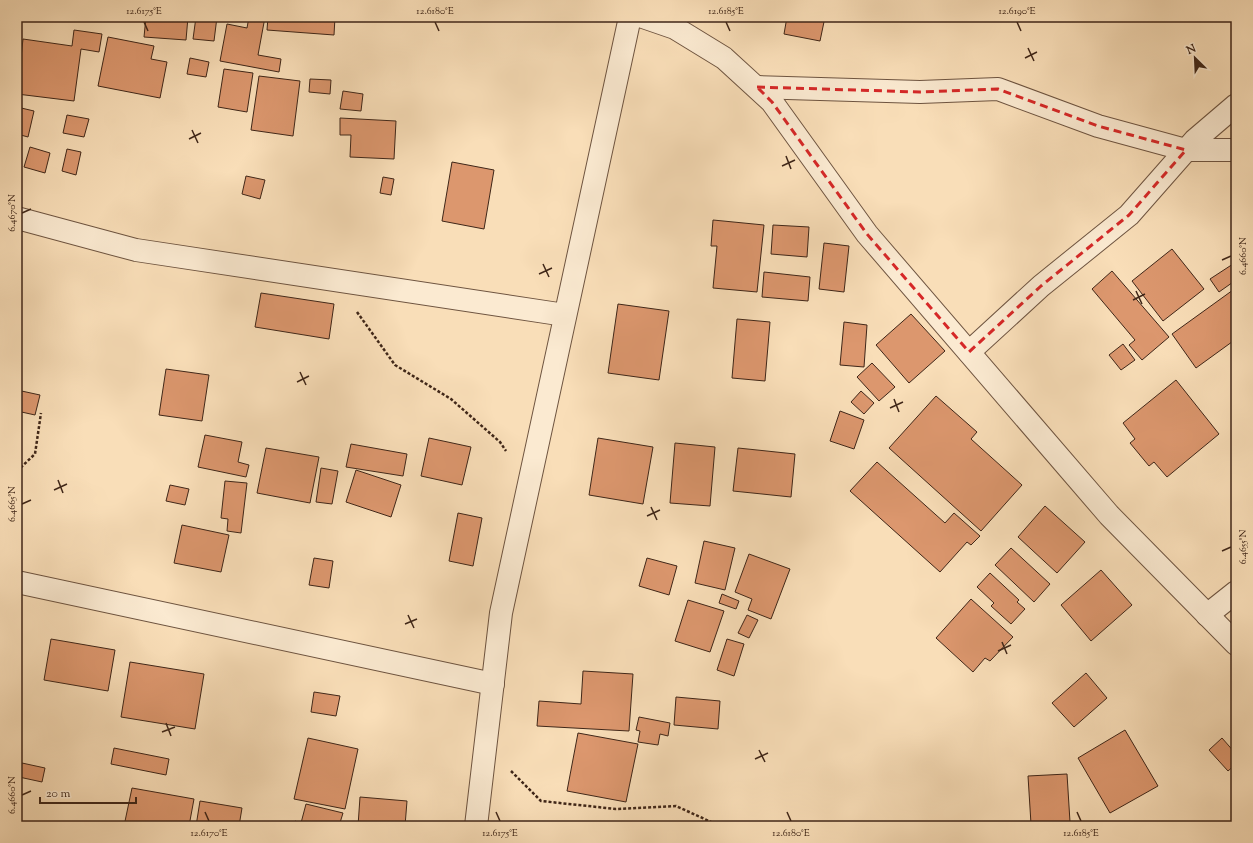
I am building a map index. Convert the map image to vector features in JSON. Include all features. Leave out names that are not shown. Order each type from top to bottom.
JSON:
[{"type":"street","points":[[476,826],[501,613],[630,17]]},
{"type":"street","points":[[642,17],[675,28],[724,58],[772,102],[866,234],[1109,515],[1236,644]]},
{"type":"street","points":[[757,87],[920,92],[998,89],[1098,126],[1186,150],[1236,150]]},
{"type":"street","points":[[969,352],[1041,286],[1129,214],[1195,140],[1236,105]]},
{"type":"street","points":[[17,218],[136,250],[565,315]]},
{"type":"street","points":[[17,582],[493,684]]},
{"type":"street","points":[[1207,615],[1236,592]]},
{"type":"path","points":[[333,280],[395,365],[451,399],[500,442],[529,485]]},
{"type":"path","points":[[17,472],[36,454],[41,413]]},
{"type":"path","points":[[485,745],[541,800],[616,809],[676,806],[720,826]]},
{"type":"highlighted area","points":[[757,87],[920,92],[998,89],[1098,126],[1186,150],[1129,215],[1041,286],[969,352],[867,234],[772,102]]},
{"type":"building","points":[[146,17],[188,17],[186,40],[144,37]]},
{"type":"building","points":[[196,17],[217,17],[214,41],[193,39]]},
{"type":"building","points":[[249,17],[265,17],[258,55],[281,59],[279,72],[220,61],[227,24],[247,28]]},
{"type":"building","points":[[268,17],[335,17],[334,35],[267,30]]},
{"type":"building","points":[[787,17],[825,17],[820,41],[784,34]]},
{"type":"building","points":[[74,30],[102,34],[99,52],[81,49],[74,101],[17,94],[23,39],[72,46]]},
{"type":"building","points":[[108,37],[154,46],[151,59],[167,62],[160,98],[98,86]]},
{"type":"building","points":[[190,58],[209,62],[206,77],[187,74]]},
{"type":"building","points":[[224,69],[253,73],[247,112],[218,107]]},
{"type":"building","points":[[259,76],[300,81],[293,136],[251,130]]},
{"type":"building","points":[[310,79],[331,80],[330,94],[309,92]]},
{"type":"building","points":[[343,91],[363,94],[361,111],[340,109]]},
{"type":"building","points":[[17,107],[34,111],[28,137],[17,134]]},
{"type":"building","points":[[67,115],[89,119],[84,137],[63,133]]},
{"type":"building","points":[[340,118],[396,121],[394,159],[350,157],[351,135],[340,135]]},
{"type":"building","points":[[30,147],[50,153],[45,173],[24,167]]},
{"type":"building","points":[[67,149],[81,152],[76,175],[62,171]]},
{"type":"building","points":[[452,162],[494,170],[484,229],[442,221]]},
{"type":"building","points":[[246,176],[265,180],[260,199],[242,194]]},
{"type":"building","points":[[383,177],[394,179],[391,195],[380,193]]},
{"type":"building","points":[[713,220],[764,225],[757,292],[713,288],[717,246],[711,246]]},
{"type":"building","points":[[773,225],[809,227],[807,257],[771,254]]},
{"type":"building","points":[[824,243],[849,246],[844,292],[819,289]]},
{"type":"building","points":[[1172,249],[1204,289],[1163,321],[1132,281]]},
{"type":"building","points":[[1233,264],[1236,268],[1236,280],[1219,292],[1210,279]]},
{"type":"building","points":[[1112,271],[1169,337],[1142,360],[1129,345],[1135,340],[1092,289]]},
{"type":"building","points":[[764,272],[810,277],[808,301],[762,297]]},
{"type":"building","points":[[1233,290],[1236,294],[1236,339],[1196,368],[1172,334]]},
{"type":"building","points":[[261,293],[334,304],[329,339],[255,327]]},
{"type":"building","points":[[618,304],[669,311],[659,380],[608,373]]},
{"type":"building","points":[[911,314],[945,351],[909,383],[876,345]]},
{"type":"building","points":[[737,319],[770,322],[765,381],[732,378]]},
{"type":"building","points":[[844,322],[867,325],[864,367],[840,365]]},
{"type":"building","points":[[1123,344],[1135,360],[1121,370],[1109,355]]},
{"type":"building","points":[[872,363],[895,387],[879,401],[857,377]]},
{"type":"building","points":[[166,369],[209,375],[202,421],[159,415]]},
{"type":"building","points":[[1176,380],[1219,434],[1167,477],[1154,462],[1149,466],[1130,443],[1135,439],[1123,423]]},
{"type":"building","points":[[17,390],[40,395],[35,415],[17,411]]},
{"type":"building","points":[[861,391],[874,403],[864,414],[851,402]]},
{"type":"building","points":[[936,396],[977,432],[971,439],[1022,485],[981,531],[889,448]]},
{"type":"building","points":[[840,411],[864,420],[854,449],[830,441]]},
{"type":"building","points":[[205,435],[242,442],[238,462],[249,465],[246,477],[198,467]]},
{"type":"building","points":[[429,438],[471,447],[462,485],[421,476]]},
{"type":"building","points":[[598,438],[653,447],[643,504],[589,495]]},
{"type":"building","points":[[675,443],[715,447],[710,506],[670,503]]},
{"type":"building","points":[[351,444],[407,454],[403,476],[346,467]]},
{"type":"building","points":[[266,448],[319,457],[310,503],[257,493]]},
{"type":"building","points":[[738,448],[795,454],[791,497],[733,491]]},
{"type":"building","points":[[877,462],[945,523],[954,513],[980,536],[971,545],[967,542],[940,572],[850,491]]},
{"type":"building","points":[[321,468],[338,471],[332,504],[316,502]]},
{"type":"building","points":[[356,470],[401,485],[391,517],[346,502]]},
{"type":"building","points":[[225,481],[247,483],[241,533],[227,531],[228,519],[221,518]]},
{"type":"building","points":[[170,485],[189,489],[185,505],[166,501]]},
{"type":"building","points":[[1045,506],[1085,542],[1057,573],[1018,537]]},
{"type":"building","points":[[458,513],[482,518],[473,566],[449,561]]},
{"type":"building","points":[[182,525],[229,535],[221,572],[174,563]]},
{"type":"building","points":[[704,541],[735,548],[725,590],[695,583]]},
{"type":"building","points":[[1011,548],[1050,584],[1034,602],[995,565]]},
{"type":"building","points":[[749,554],[790,569],[771,619],[748,610],[752,599],[735,592]]},
{"type":"building","points":[[314,558],[333,561],[329,588],[309,585]]},
{"type":"building","points":[[647,558],[677,566],[669,595],[639,586]]},
{"type":"building","points":[[1101,570],[1132,605],[1091,641],[1061,605]]},
{"type":"building","points":[[990,573],[1019,600],[1017,602],[1025,609],[1011,624],[991,606],[994,603],[977,587]]},
{"type":"building","points":[[722,594],[739,601],[736,609],[719,603]]},
{"type":"building","points":[[971,599],[1013,637],[990,661],[985,658],[973,672],[936,638]]},
{"type":"building","points":[[688,600],[724,611],[710,652],[675,641]]},
{"type":"building","points":[[747,615],[758,620],[749,638],[738,633]]},
{"type":"building","points":[[51,639],[115,650],[108,691],[44,680]]},
{"type":"building","points":[[727,639],[744,644],[734,676],[717,670]]},
{"type":"building","points":[[130,662],[204,674],[195,729],[121,717]]},
{"type":"building","points":[[583,671],[633,674],[629,731],[537,726],[539,701],[581,704]]},
{"type":"building","points":[[1086,673],[1107,698],[1074,727],[1052,703]]},
{"type":"building","points":[[314,692],[340,696],[336,716],[311,712]]},
{"type":"building","points":[[676,697],[720,701],[718,729],[674,725]]},
{"type":"building","points":[[639,717],[670,723],[668,736],[660,734],[658,745],[638,742],[640,731],[636,730]]},
{"type":"building","points":[[1125,730],[1158,786],[1110,813],[1078,758]]},
{"type":"building","points":[[578,733],[638,744],[626,802],[567,791]]},
{"type":"building","points":[[308,738],[358,749],[345,809],[294,799]]},
{"type":"building","points":[[1222,738],[1236,754],[1236,764],[1228,771],[1209,750]]},
{"type":"building","points":[[114,748],[169,759],[166,775],[111,764]]},
{"type":"building","points":[[22,763],[45,768],[42,782],[19,777]]},
{"type":"building","points":[[1067,774],[1070,822],[1031,824],[1028,776]]},
{"type":"building","points":[[132,788],[194,799],[189,826],[124,826]]},
{"type":"building","points":[[360,797],[407,801],[405,826],[358,826]]},
{"type":"building","points":[[200,801],[242,808],[239,826],[196,826]]},
{"type":"building","points":[[306,804],[343,813],[339,826],[293,826],[295,821],[301,823]]}]
